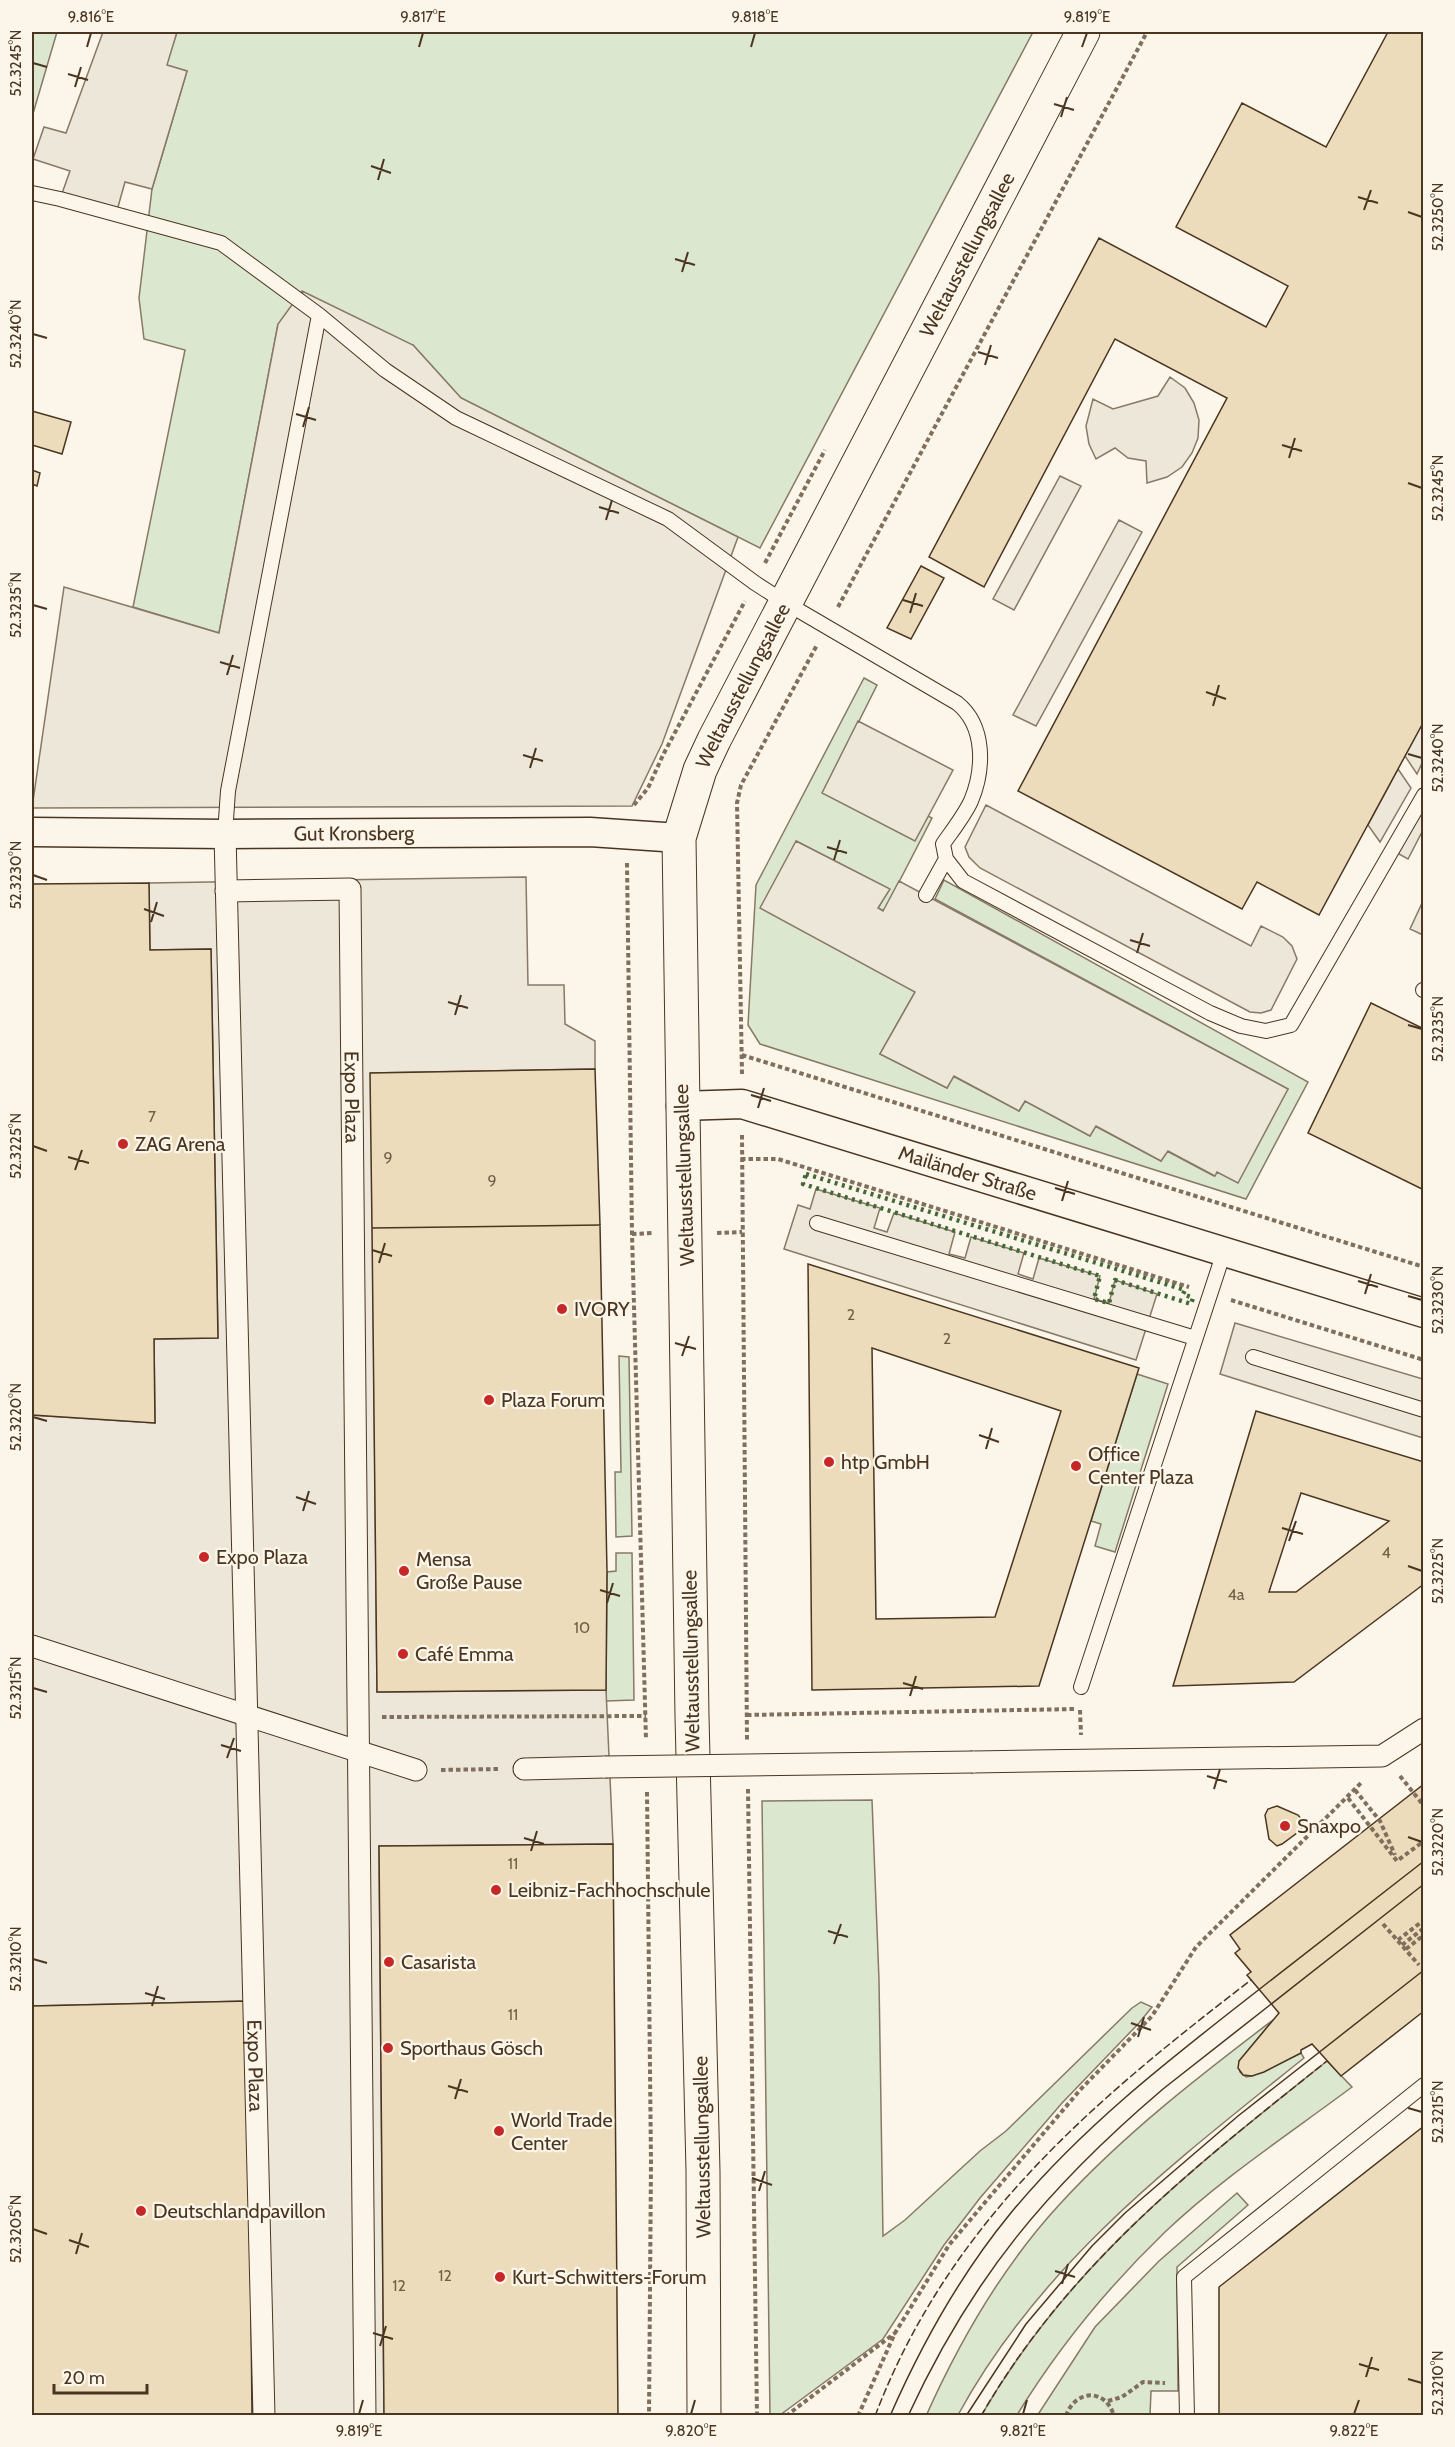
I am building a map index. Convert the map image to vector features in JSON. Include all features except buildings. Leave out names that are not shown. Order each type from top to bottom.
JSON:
[{"type":"main road","name":"Weltausstellungsallee","points":[[704,2415],[703,2170],[692,1716],[678,838],[700,770],[1083,32]]},
{"type":"street","name":"Gut Kronsberg","points":[[32,832],[225,834],[579,832],[678,838]]},
{"type":"street","name":"Expo Plaza","points":[[225,834],[264,2415]]},
{"type":"street","name":"Expo Plaza","points":[[226,891],[350,889],[366,2415]]},
{"type":"street","name":"Mailänder Straße","points":[[681,1106],[742,1104],[1424,1313]]},
{"type":"street","points":[[32,1646],[360,1750],[416,1770]]},
{"type":"street","points":[[524,1769],[1382,1756],[1424,1729]]},
{"type":"lane","points":[[32,193],[221,243],[319,315],[385,370],[456,418],[668,519],[754,583],[957,703],[974,723],[979,739],[980,759],[978,782],[970,804],[943,844],[946,859],[963,881],[1210,1013],[1241,1026],[1266,1031],[1291,1025],[1424,795]]},
{"type":"lane","points":[[225,834],[228,792],[319,315]]},
{"type":"lane","points":[[926,895],[946,859]]},
{"type":"lane","points":[[817,1223],[1195,1338]]},
{"type":"lane","points":[[1081,1687],[1224,1252]]},
{"type":"lane","points":[[1253,1357],[1424,1410]]},
{"type":"lane","points":[[1187,2415],[1184,2277],[1424,2085]]},
{"type":"path","points":[[747,1751],[742,1055],[737,803],[741,785],[1147,32]]},
{"type":"path","points":[[629,834],[627,865],[632,1234],[646,1751]]},
{"type":"path","points":[[742,1055],[1424,1267]]},
{"type":"path","points":[[741,1159],[778,1159],[1424,1360]]},
{"type":"path","points":[[747,1715],[1080,1709],[1081,1687]]},
{"type":"path","points":[[359,1718],[646,1716]]},
{"type":"path","points":[[858,2415],[896,2333],[949,2244],[1065,2108],[1152,2016],[1196,1947],[1348,1798],[1382,1756]]},
{"type":"path","points":[[416,1770],[524,1769]]},
{"type":"path","points":[[1402,1779],[1424,1806]]},
{"type":"path","points":[[748,1786],[757,2415]]},
{"type":"path","points":[[647,1787],[651,2151],[649,2415]]},
{"type":"path","points":[[1355,1790],[1380,1821],[1397,1861]]},
{"type":"path","points":[[1348,1798],[1397,1861]]},
{"type":"path","points":[[1397,1861],[1424,1841]]},
{"type":"path","points":[[1398,1940],[1424,1920]]},
{"type":"path","points":[[1383,1924],[1419,1965]]},
{"type":"path","points":[[1402,1945],[1424,1928]]},
{"type":"path","points":[[1406,1949],[1424,1935]]},
{"type":"path","points":[[786,2415],[896,2333]]},
{"type":"path","points":[[1108,2402],[1122,2397],[1143,2382],[1187,2383]]},
{"type":"path","points":[[1066,2415],[1076,2401],[1085,2395],[1095,2394],[1108,2402],[1114,2415]]},
{"type":"green space","points":[[32,32],[57,32],[32,117]]},
{"type":"green space","points":[[177,32],[1033,32],[760,548],[461,398],[413,345],[278,324],[219,633],[133,607],[185,350],[144,339],[139,298],[152,189],[187,71],[166,65]]},
{"type":"green space","points":[[864,678],[877,685],[823,793],[915,840],[928,816],[932,818],[884,911],[878,908],[889,889],[796,841],[915,992],[880,1054],[947,1088],[953,1076],[1019,1111],[1025,1101],[1090,1136],[1095,1126],[1161,1161],[1167,1151],[1214,1176],[1288,1089],[935,899],[944,880],[1308,1082],[1246,1199],[760,1044],[748,1025],[756,885]]},
{"type":"green space","points":[[619,1356],[629,1357],[632,1536],[616,1537],[615,1472],[621,1472]]},
{"type":"green space","points":[[1137,1374],[1168,1384],[1115,1552],[1095,1546],[1101,1524],[1091,1521]]},
{"type":"green space","points":[[616,1553],[632,1553],[634,1700],[606,1701],[607,1572],[616,1571]]},
{"type":"green space","points":[[872,1800],[879,1980],[883,2236],[905,2220],[980,2151],[1006,2131],[1132,2008],[1141,2002],[1152,2007],[1062,2103],[980,2198],[944,2245],[883,2339],[780,2415],[770,2415],[762,1801]]},
{"type":"green space","points":[[1273,2020],[1239,2061],[1240,2072],[1246,2077],[1252,2076],[1301,2053],[1304,2058],[1158,2177],[1069,2263],[991,2360],[958,2415],[926,2416],[953,2360],[984,2305],[1019,2253],[1059,2205],[1083,2179],[1135,2131],[1189,2085]]},
{"type":"green space","points":[[1327,2061],[1352,2087],[1233,2175],[1165,2232],[1085,2319],[1049,2366],[1017,2415],[981,2416],[1015,2362],[1053,2312],[1094,2265],[1182,2180]]},
{"type":"green space","points":[[1237,2193],[1248,2205],[1177,2267],[1178,2391],[1151,2391],[1150,2415],[1037,2416],[1095,2327],[1159,2261]]},
{"type":"shaded area","points":[[103,32],[177,32],[167,65],[187,71],[152,189],[125,182],[116,214],[60,199],[70,171],[33,159],[44,127],[66,133]]},
{"type":"shaded area","points":[[302,291],[413,345],[461,398],[738,537],[662,744],[632,806],[32,808],[64,587],[219,633],[278,324]]},
{"type":"shaded area","points":[[1170,377],[1185,388],[1194,403],[1199,420],[1198,438],[1192,453],[1182,467],[1167,477],[1147,483],[1146,461],[1128,458],[1115,448],[1096,459],[1089,444],[1086,426],[1093,399],[1113,409],[1158,396]]},
{"type":"shaded area","points":[[1060,476],[1081,486],[1014,610],[993,599]]},
{"type":"shaded area","points":[[1119,520],[1142,532],[1036,726],[1013,715]]},
{"type":"shaded area","points":[[858,721],[953,770],[915,841],[822,793]]},
{"type":"shaded area","points":[[1423,721],[1423,761],[1417,774],[1405,756]]},
{"type":"shaded area","points":[[1398,769],[1411,788],[1380,842],[1368,825]]},
{"type":"shaded area","points":[[1423,803],[1423,830],[1408,859],[1397,853]]},
{"type":"shaded area","points":[[986,805],[1251,946],[1261,926],[1283,937],[1292,946],[1297,959],[1271,1010],[1261,1013],[1250,1012],[980,868],[969,857],[965,847]]},
{"type":"shaded area","points":[[796,841],[890,889],[878,908],[883,911],[899,881],[1288,1089],[1238,1183],[1217,1172],[1215,1176],[1168,1151],[1161,1161],[1096,1126],[1090,1136],[1025,1101],[1019,1111],[954,1076],[947,1088],[880,1054],[915,992],[760,908]]},
{"type":"shaded area","name":"Expo Plaza","points":[[526,877],[528,985],[564,985],[565,1024],[595,1041],[595,1069],[371,1073],[377,1692],[606,1690],[613,1844],[379,1846],[384,2415],[252,2415],[248,2001],[32,2006],[32,1415],[155,1423],[154,1339],[218,1338],[211,949],[150,950],[149,883]]},
{"type":"shaded area","points":[[1423,901],[1423,935],[1410,929]]},
{"type":"shaded area","points":[[816,1189],[880,1208],[874,1228],[887,1232],[894,1213],[955,1232],[949,1254],[965,1258],[971,1237],[1024,1253],[1018,1274],[1033,1279],[1039,1258],[1100,1276],[1094,1299],[1109,1303],[1115,1280],[1157,1294],[1136,1360],[784,1249],[798,1205],[810,1209]]},
{"type":"shaded area","points":[[1235,1323],[1423,1379],[1423,1438],[1220,1374]]},
{"type":"tram line","points":[[890,2416],[915,2362],[958,2285],[1010,2214],[1065,2153],[1156,2071],[1424,1861]]},
{"type":"tram line","points":[[908,2416],[933,2366],[986,2277],[1016,2237],[1084,2162],[1163,2089],[1424,1884]]},
{"type":"tram line","points":[[966,2416],[1026,2324],[1092,2246],[1125,2213],[1238,2116],[1424,1970]]},
{"type":"hedge","points":[[806,1174],[1185,1290],[1183,1294],[1193,1298],[1191,1304],[1115,1280],[1109,1303],[1094,1299],[1100,1276],[803,1184],[806,1174]]},
{"type":"fence","points":[[875,2416],[906,2347],[943,2283],[985,2225],[1031,2171],[1082,2120],[1136,2072],[1251,1980]]},
{"type":"fence","points":[[981,2416],[1015,2362],[1053,2312],[1094,2265],[1182,2180],[1327,2061]]},
{"type":"place","name":"ZAG Arena","points":[[123,1144]]},
{"type":"place","name":"IVORY","points":[[562,1309]]},
{"type":"place","name":"Plaza Forum","points":[[489,1400]]},
{"type":"place","name":"htp GmbH","points":[[829,1462]]},
{"type":"place","name":"Office Center Plaza","points":[[1076,1466]]},
{"type":"place","name":"Expo Plaza","points":[[204,1557]]},
{"type":"place","name":"Mensa Große Pause","points":[[404,1571]]},
{"type":"place","name":"Café Emma","points":[[403,1654]]},
{"type":"place","name":"Snaxpo","points":[[1285,1826]]},
{"type":"place","name":"Leibniz-Fachhochschule","points":[[496,1890]]},
{"type":"place","name":"Casarista","points":[[389,1962]]},
{"type":"place","name":"Sporthaus Gösch","points":[[388,2048]]},
{"type":"place","name":"World Trade Center","points":[[499,2131]]},
{"type":"place","name":"Deutschlandpavillon","points":[[141,2211]]},
{"type":"place","name":"Kurt-Schwitters-Forum","points":[[500,2277]]}]
